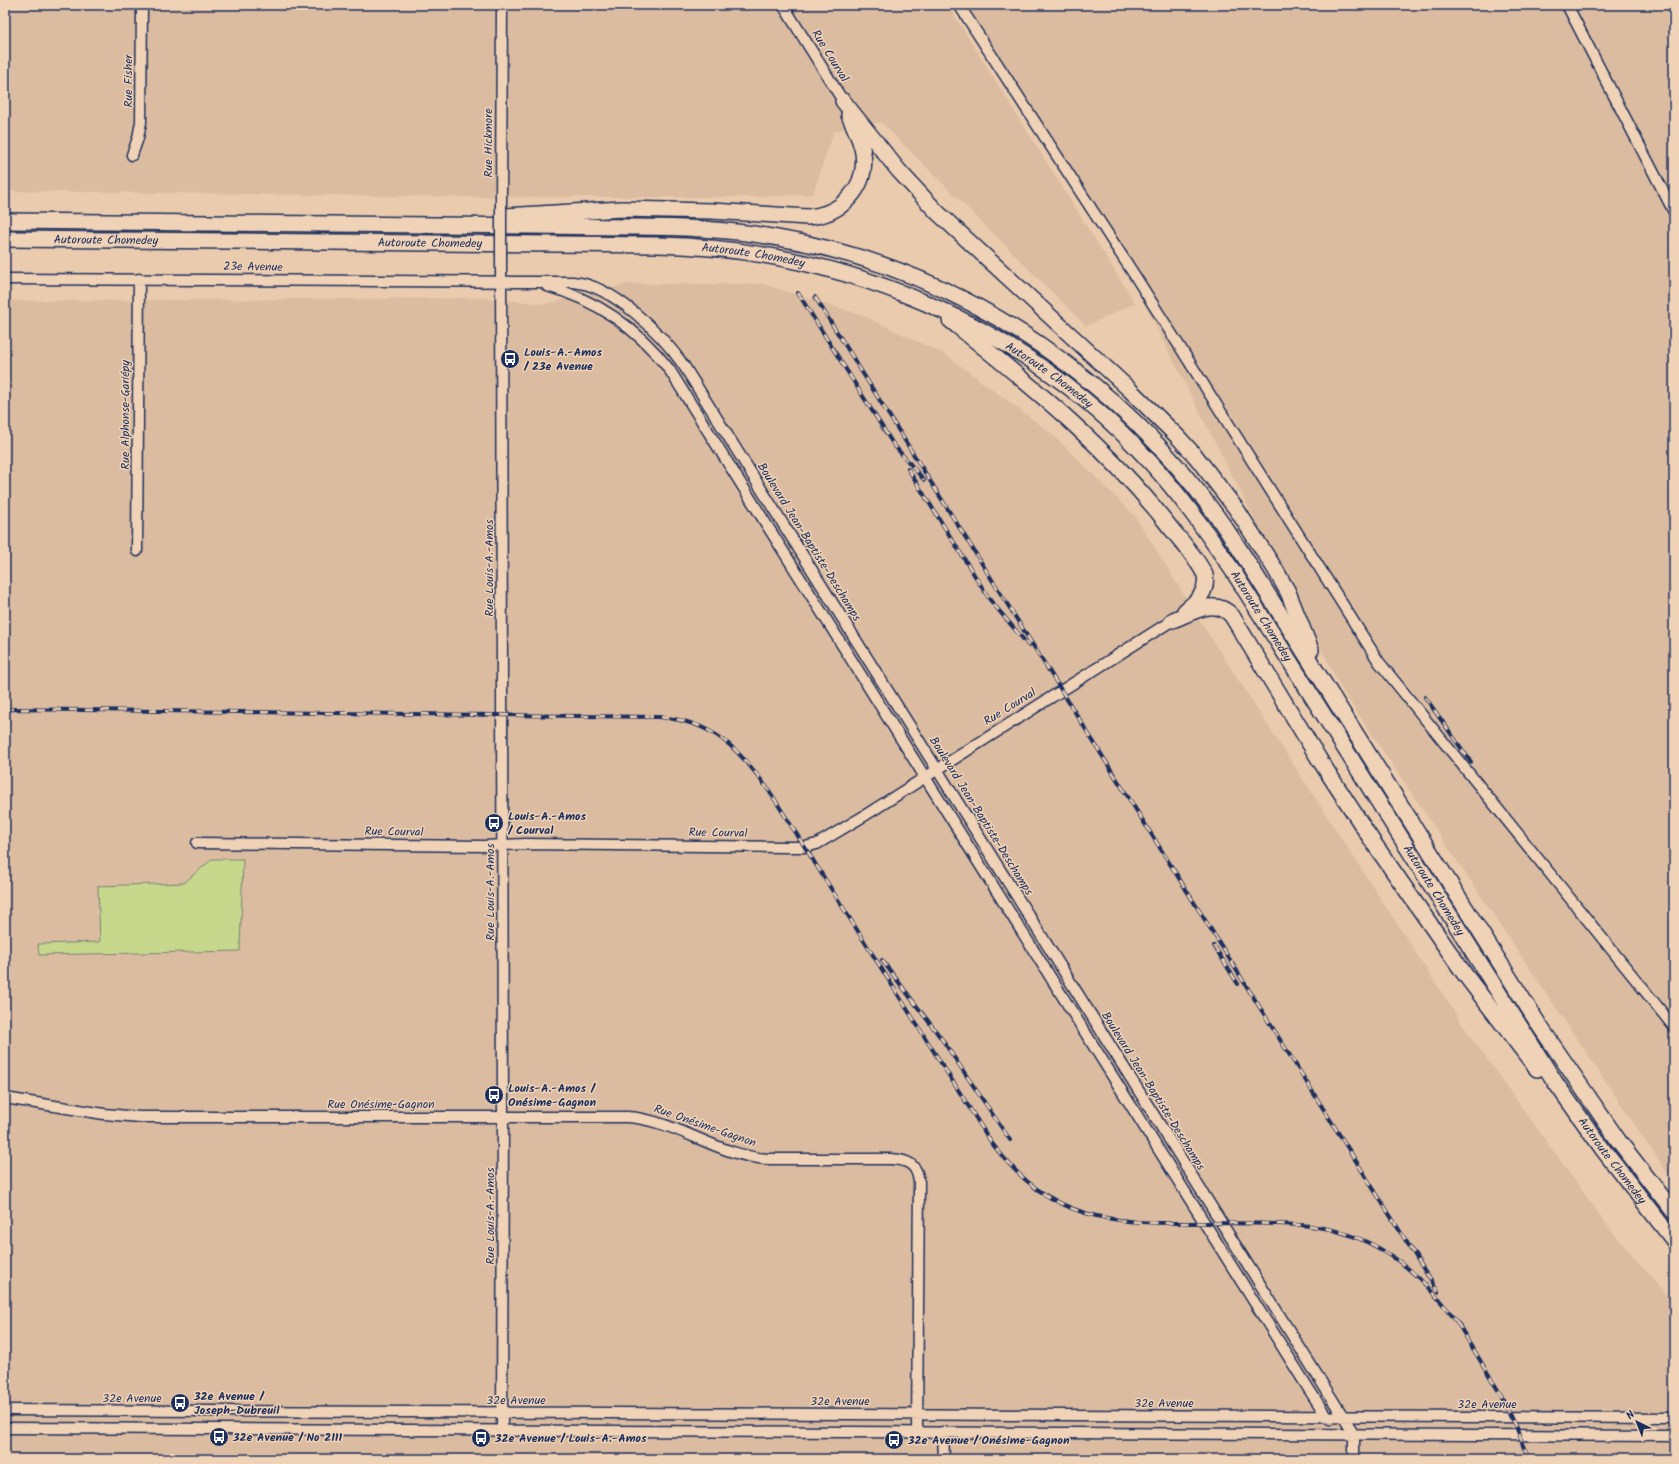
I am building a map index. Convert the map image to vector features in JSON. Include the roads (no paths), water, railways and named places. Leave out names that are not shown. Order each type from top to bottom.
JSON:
[{"type":"highway","points":[[397,224],[605,209],[692,210],[807,217],[822,215],[836,209],[847,201],[856,190],[861,175],[863,160],[861,146],[843,101]]},
{"type":"highway","points":[[843,101],[899,171],[937,212],[1130,390],[1178,437],[1201,464],[1237,510],[1288,592],[1324,684]]},
{"type":"highway","name":"Autoroute Chomedey","points":[[5,221],[674,227],[736,232],[778,238],[835,250],[895,270],[954,294],[1012,326],[1069,365],[1117,404],[1166,452],[1203,496],[1223,523],[1560,1057],[1618,1140],[1674,1212]]},
{"type":"highway","name":"Autoroute Chomedey","points":[[8,240],[658,245],[707,247],[766,254],[816,265],[887,286],[929,304],[1002,342],[1062,382],[1130,442],[1184,502],[1232,571],[1534,1050],[1604,1151],[1674,1241]]},
{"type":"highway","points":[[929,304],[1038,391],[1073,422],[1130,479],[1174,532],[1202,570],[1206,583],[1201,596],[1174,620]]},
{"type":"highway","points":[[1174,620],[1199,609],[1213,606],[1224,609],[1232,616],[1319,759],[1373,842],[1499,1021],[1604,1151]]},
{"type":"street","name":"Rue Fisher","points":[[132,155],[138,138],[141,122],[142,5]]},
{"type":"street","name":"Rue Hickmore","points":[[501,282],[502,5]]},
{"type":"street","name":"Rue Courval","points":[[783,5],[843,101]]},
{"type":"street","points":[[959,5],[1141,286],[1379,662],[1674,1026]]},
{"type":"street","points":[[1567,5],[1674,212]]},
{"type":"street","name":"23e Avenue","points":[[5,279],[501,282]]},
{"type":"street","name":"Rue Alphonse-Gariépy","points":[[137,551],[139,279]]},
{"type":"street","name":"Boulevard Jean-Baptiste-Deschamps","points":[[501,282],[580,283],[595,288],[637,315],[654,329],[684,366],[936,770],[1354,1434]]},
{"type":"street","name":"Rue Louis-A.-Amos","points":[[501,282],[503,845],[502,1430]]},
{"type":"street","name":"Boulevard Jean-Baptiste-Deschamps","points":[[534,283],[577,296],[611,314],[639,335],[662,360],[926,776],[1327,1417],[1354,1434]]},
{"type":"street","name":"Rue Courval","points":[[197,843],[484,846],[812,846],[829,838],[1174,620]]},
{"type":"street","points":[[1003,899],[1014,892]]},
{"type":"street","name":"Rue Onésime-Gagnon","points":[[5,1098],[104,1114],[135,1117],[634,1117],[663,1124],[751,1157],[769,1159],[897,1160],[911,1163],[917,1172],[919,1182],[917,1432]]},
{"type":"street","points":[[1222,1250],[1233,1243]]},
{"type":"street","name":"32e Avenue","points":[[5,1410],[1674,1418]]},
{"type":"street","points":[[167,1411],[167,1429]]},
{"type":"street","points":[[1474,1417],[1474,1435]]},
{"type":"street","points":[[1555,1418],[1555,1436]]},
{"type":"street","points":[[5,1428],[1674,1436]]},
{"type":"street","points":[[943,1432],[944,1459]]},
{"type":"street","points":[[1354,1434],[1354,1459]]},
{"type":"railway","points":[[798,293],[893,444],[924,480]]},
{"type":"railway","points":[[815,297],[1438,1292]]},
{"type":"railway","points":[[908,469],[990,600],[1029,646]]},
{"type":"railway","points":[[1425,697],[1471,762]]},
{"type":"railway","points":[[5,709],[658,717],[695,724],[710,731],[736,750],[759,777],[770,792],[991,1142],[1013,1168],[1036,1188],[1059,1203],[1110,1219],[1168,1223],[1251,1223],[1301,1225],[1351,1235],[1392,1256],[1410,1271],[1428,1287],[1460,1326]]},
{"type":"railway","points":[[1214,946],[1238,984]]},
{"type":"railway","points":[[882,960],[941,1038],[1010,1140]]},
{"type":"railway","points":[[1457,1322],[1501,1395],[1530,1459]]},
{"type":"place","name":"Louis-A.-Amos / 23e Avenue","points":[[510,359]]},
{"type":"place","name":"Louis-A.-Amos / Courval","points":[[494,823]]},
{"type":"place","name":"Louis-A.-Amos / Onésime-Gagnon","points":[[494,1095]]},
{"type":"place","name":"32e Avenue / Joseph-Dubreuil","points":[[180,1403]]},
{"type":"place","name":"32e Avenue / No 2111","points":[[219,1437]]},
{"type":"place","name":"32e Avenue / Louis-A.-Amos","points":[[481,1438]]},
{"type":"place","name":"32e Avenue / Onésime-Gagnon","points":[[894,1440]]}]
